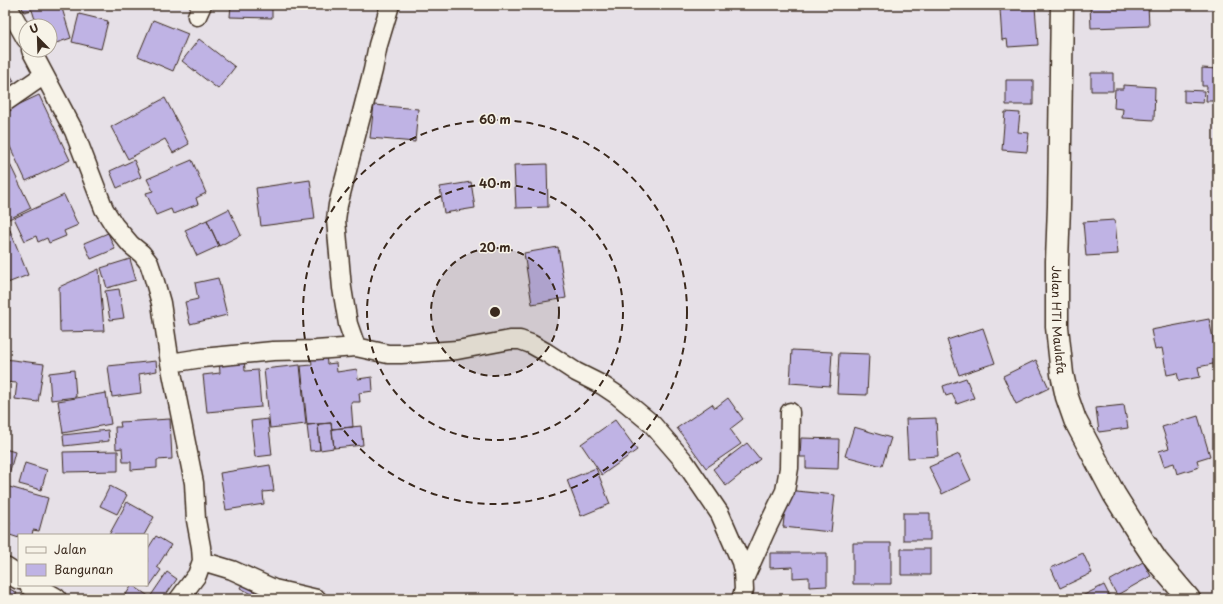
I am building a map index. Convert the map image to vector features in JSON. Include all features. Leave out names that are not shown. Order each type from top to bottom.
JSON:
[{"type":"street","points":[[7,5],[18,25]]},
{"type":"street","points":[[356,347],[348,324],[342,288],[336,220],[338,205],[366,98],[378,45],[390,5]]},
{"type":"street","name":"Jalan HTI Maulafa","points":[[1062,5],[1059,206],[1056,261],[1057,327],[1062,374],[1067,397],[1075,420],[1114,494],[1156,560],[1189,599]]},
{"type":"street","points":[[36,58],[74,131],[104,209],[114,225],[131,245],[142,254],[148,263],[153,274],[161,303],[170,364],[194,483],[196,520],[202,561],[197,574],[179,599]]},
{"type":"street","points":[[5,102],[44,75]]},
{"type":"street","points":[[170,364],[202,358],[273,351],[356,347],[388,354],[400,354],[456,350],[510,340],[520,340],[531,344],[547,352],[576,372],[602,385],[617,395],[652,424],[684,461],[720,514],[741,562],[744,579],[744,590],[741,599]]},
{"type":"street","points":[[744,579],[785,491],[789,468],[790,412]]},
{"type":"street","points":[[202,561],[232,570],[274,589],[317,599]]},
{"type":"street","points":[[5,570],[18,577]]},
{"type":"street","points":[[34,586],[55,599]]},
{"type":"building","points":[[21,5],[61,5],[71,38],[58,42],[58,18],[34,18],[32,10],[24,12]]},
{"type":"building","points":[[231,5],[272,5],[272,18],[230,17]]},
{"type":"building","points":[[1090,5],[1148,5],[1149,26],[1091,28]]},
{"type":"building","points":[[1035,7],[1038,45],[1008,47],[1007,39],[1002,40],[1000,9]]},
{"type":"building","points":[[79,14],[108,21],[101,49],[72,42]]},
{"type":"building","points":[[153,20],[188,34],[173,71],[138,56]]},
{"type":"building","points":[[199,39],[235,67],[218,89],[182,61]]},
{"type":"building","points":[[5,66],[14,81],[5,86]]},
{"type":"building","points":[[1202,68],[1218,69],[1218,101],[1206,101],[1207,86],[1202,86]]},
{"type":"building","points":[[1091,73],[1113,73],[1113,91],[1091,91]]},
{"type":"building","points":[[1006,80],[1033,80],[1033,105],[1006,105]]},
{"type":"building","points":[[1123,85],[1155,87],[1154,120],[1122,118],[1123,109],[1114,108],[1115,89],[1123,89]]},
{"type":"building","points":[[1184,90],[1204,91],[1203,103],[1184,102]]},
{"type":"building","points":[[39,95],[70,160],[26,181],[5,136],[5,111]]},
{"type":"building","points":[[165,98],[189,144],[173,153],[165,139],[128,159],[111,127]]},
{"type":"building","points":[[374,105],[418,109],[415,142],[370,138]]},
{"type":"building","points":[[1005,112],[1020,113],[1018,132],[1029,133],[1027,152],[1002,150]]},
{"type":"building","points":[[5,154],[31,208],[5,221]]},
{"type":"building","points":[[134,160],[141,177],[117,188],[110,171]]},
{"type":"building","points":[[192,160],[206,193],[196,198],[198,204],[173,214],[171,209],[156,215],[146,193],[153,191],[147,179]]},
{"type":"building","points":[[547,164],[548,207],[516,208],[514,165]]},
{"type":"building","points":[[310,180],[315,219],[261,226],[256,188]]},
{"type":"building","points":[[471,182],[475,208],[444,213],[440,187]]},
{"type":"building","points":[[64,195],[78,225],[64,231],[66,236],[49,243],[47,238],[38,242],[36,236],[25,241],[14,218]]},
{"type":"building","points":[[229,209],[241,235],[219,246],[207,220]]},
{"type":"building","points":[[207,220],[219,246],[197,256],[185,230]]},
{"type":"building","points":[[1115,220],[1118,254],[1086,256],[1083,222]]},
{"type":"building","points":[[10,230],[28,275],[5,284],[5,232]]},
{"type":"building","points":[[108,233],[115,249],[91,259],[84,243]]},
{"type":"building","points":[[558,247],[566,298],[532,304],[524,253]]},
{"type":"building","points":[[130,259],[136,280],[107,288],[101,268]]},
{"type":"building","points":[[99,269],[104,331],[60,332],[59,287]]},
{"type":"building","points":[[218,278],[227,315],[190,324],[185,302],[198,299],[195,283]]},
{"type":"building","points":[[119,289],[124,318],[110,320],[105,291]]},
{"type":"building","points":[[1209,319],[1218,363],[1198,367],[1200,377],[1179,381],[1177,373],[1167,375],[1162,348],[1155,350],[1151,330]]},
{"type":"building","points":[[983,328],[995,363],[959,375],[947,340]]},
{"type":"building","points":[[792,350],[832,352],[830,386],[790,383]]},
{"type":"building","points":[[839,353],[869,354],[867,395],[837,394]]},
{"type":"building","points":[[326,354],[327,364],[336,363],[337,372],[357,369],[358,379],[372,377],[373,391],[359,393],[360,402],[351,402],[353,427],[332,429],[331,423],[307,425],[301,366],[312,365],[311,356]]},
{"type":"building","points":[[244,357],[245,371],[258,370],[261,407],[207,412],[203,375],[220,373],[219,360]]},
{"type":"building","points":[[5,359],[44,364],[38,402],[15,399],[17,383],[5,382]]},
{"type":"building","points":[[1036,360],[1049,388],[1016,404],[1003,376]]},
{"type":"building","points":[[156,361],[157,371],[139,374],[141,393],[112,397],[108,366]]},
{"type":"building","points":[[300,365],[306,424],[270,428],[264,369]]},
{"type":"building","points":[[74,370],[76,397],[51,400],[49,373]]},
{"type":"building","points":[[966,378],[974,398],[957,404],[952,394],[946,396],[943,386]]},
{"type":"building","points":[[106,393],[111,424],[63,433],[58,401]]},
{"type":"building","points":[[728,398],[743,419],[730,429],[741,444],[706,468],[677,428],[712,404],[715,408]]},
{"type":"building","points":[[1124,405],[1128,428],[1099,432],[1096,408]]},
{"type":"building","points":[[1198,416],[1210,456],[1197,460],[1199,467],[1177,474],[1174,463],[1164,466],[1159,451],[1169,448],[1162,427]]},
{"type":"building","points":[[936,418],[938,456],[908,458],[906,419]]},
{"type":"building","points":[[170,419],[172,459],[157,460],[157,468],[131,470],[131,462],[123,462],[122,448],[116,449],[115,427],[121,427],[120,422]]},
{"type":"building","points":[[268,419],[272,455],[255,457],[251,421]]},
{"type":"building","points":[[615,420],[637,450],[602,475],[581,444]]},
{"type":"building","points":[[331,423],[334,448],[320,450],[318,424]]},
{"type":"building","points":[[318,424],[320,450],[310,451],[307,425]]},
{"type":"building","points":[[361,426],[363,445],[334,448],[332,429]]},
{"type":"building","points":[[854,427],[891,438],[882,466],[845,456]]},
{"type":"building","points":[[108,430],[109,441],[64,446],[63,435]]},
{"type":"building","points":[[801,438],[839,439],[838,469],[806,468],[806,457],[800,457]]},
{"type":"building","points":[[747,443],[760,459],[726,486],[713,469]]},
{"type":"building","points":[[5,449],[15,452],[6,486],[48,498],[39,531],[33,530],[32,534],[18,534],[18,538],[7,534],[10,523],[5,522]]},
{"type":"building","points":[[118,451],[118,471],[64,472],[63,452]]},
{"type":"building","points":[[959,454],[971,480],[942,494],[929,467]]},
{"type":"building","points":[[25,463],[47,470],[41,490],[19,484]]},
{"type":"building","points":[[270,465],[274,491],[263,492],[264,504],[226,510],[220,473]]},
{"type":"building","points":[[596,468],[610,504],[581,516],[567,480]]},
{"type":"building","points":[[110,486],[127,495],[117,514],[100,506]]},
{"type":"building","points":[[787,490],[835,495],[831,532],[783,527]]},
{"type":"building","points":[[127,502],[154,517],[145,534],[110,534]]},
{"type":"building","points":[[903,513],[930,513],[930,540],[903,540]]},
{"type":"building","points":[[156,536],[171,545],[157,567],[161,570],[149,587],[148,586],[148,548]]},
{"type":"building","points":[[853,543],[891,543],[891,584],[853,584]]},
{"type":"building","points":[[901,549],[930,549],[930,575],[901,575]]},
{"type":"building","points":[[770,553],[827,553],[827,586],[809,587],[809,577],[793,578],[793,567],[770,568]]},
{"type":"building","points":[[1083,553],[1092,573],[1060,588],[1051,568]]},
{"type":"building","points":[[1143,562],[1151,576],[1117,595],[1109,581]]},
{"type":"building","points":[[167,572],[177,579],[163,599],[123,599],[131,586],[150,597]]},
{"type":"building","points":[[245,578],[267,590],[262,599],[240,588]]},
{"type":"building","points":[[1104,585],[1111,599],[1076,599]]},
{"type":"building","points":[[8,588],[17,593],[13,599],[5,599],[5,593]]},
{"type":"building","points":[[190,590],[206,599],[184,599]]},
{"type":"building","points":[[982,594],[982,599],[947,599],[947,597]]}]
